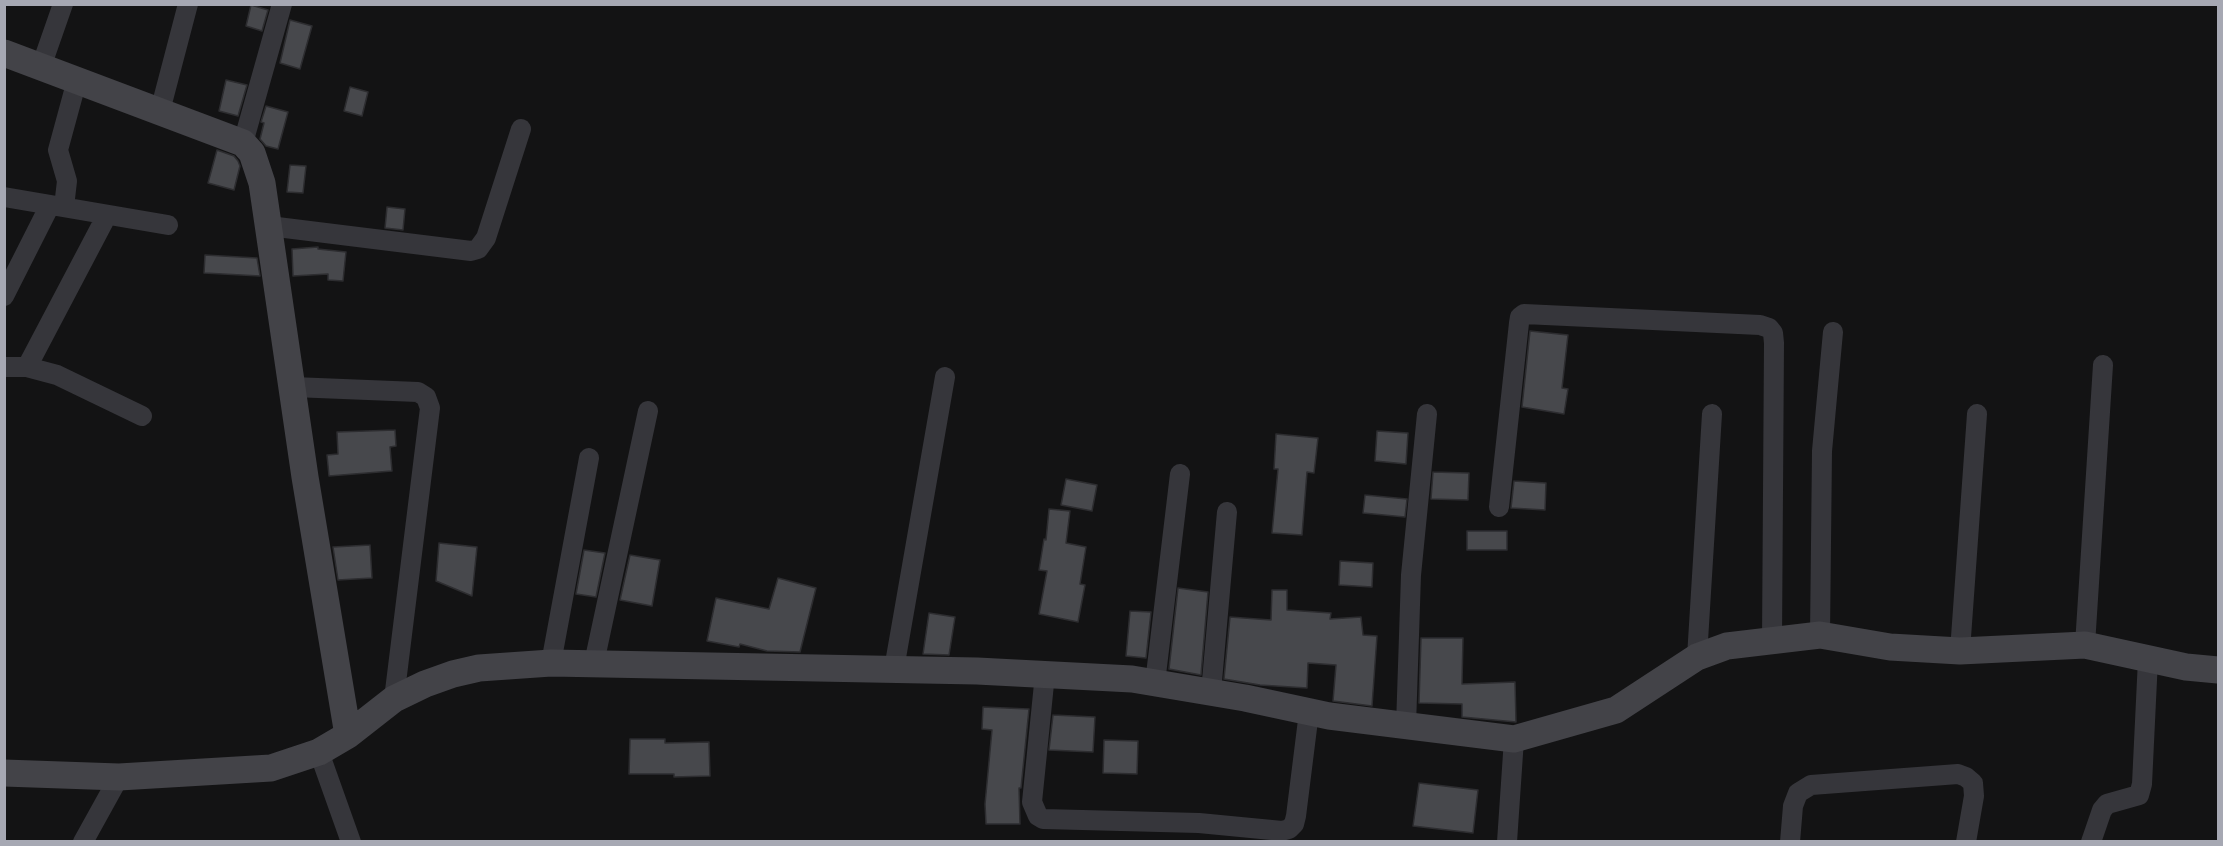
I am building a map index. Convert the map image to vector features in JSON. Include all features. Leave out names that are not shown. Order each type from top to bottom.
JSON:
[{"type":"street","points":[[42,67],[63,4]]},
{"type":"street","points":[[160,111],[188,4]]},
{"type":"street","points":[[243,143],[282,4]]},
{"type":"street","points":[[4,53],[243,143],[252,153],[258,167],[269,226],[305,477],[348,735]]},
{"type":"street","points":[[4,296],[57,206],[67,181],[58,150],[77,80]]},
{"type":"street","points":[[269,226],[471,251],[478,249],[486,238],[520,129]]},
{"type":"street","points":[[4,197],[168,225]]},
{"type":"street","points":[[27,367],[107,214]]},
{"type":"street","points":[[1499,507],[1518,323],[1524,314],[1760,325],[1769,328],[1773,333],[1774,343],[1772,640]]},
{"type":"street","points":[[1820,635],[1822,451],[1833,332]]},
{"type":"street","points":[[2085,645],[2103,365]]},
{"type":"street","points":[[4,367],[27,367],[57,375],[142,416]]},
{"type":"street","points":[[894,669],[945,377]]},
{"type":"street","points":[[293,387],[418,392],[426,397],[430,408],[394,699]]},
{"type":"street","points":[[594,663],[648,411]]},
{"type":"street","points":[[1406,726],[1411,575],[1427,414]]},
{"type":"street","points":[[1696,657],[1712,414]]},
{"type":"street","points":[[1960,651],[1977,414]]},
{"type":"street","points":[[551,663],[589,458]]},
{"type":"street","points":[[1155,683],[1180,474]]},
{"type":"street","points":[[1211,692],[1227,512]]},
{"type":"street","points":[[4,773],[119,777],[270,768],[319,752],[348,735],[394,699],[425,684],[479,668],[551,663],[894,669],[1132,679],[1309,712],[1514,740],[1616,710],[1696,657],[1726,646],[1820,635],[1890,647],[1960,651],[2085,645],[2187,667],[2218,670]]},
{"type":"street","points":[[2091,842],[2102,810],[2107,804],[2139,795],[2142,784],[2148,659]]},
{"type":"street","points":[[1045,674],[1032,802],[1038,816],[1043,819],[1199,823],[1282,831],[1289,829],[1294,824],[1296,816],[1309,712]]},
{"type":"street","points":[[1507,842],[1514,740]]},
{"type":"street","points":[[319,752],[351,842]]},
{"type":"street","points":[[1790,842],[1793,806],[1797,793],[1811,785],[1958,774],[1973,783],[1974,796],[1966,842]]},
{"type":"street","points":[[83,842],[119,777]]},
{"type":"building","points":[[251,5],[268,10],[262,31],[246,26]]},
{"type":"building","points":[[290,20],[312,26],[300,69],[280,63]]},
{"type":"building","points":[[226,80],[247,85],[238,116],[219,111]]},
{"type":"building","points":[[350,87],[368,92],[362,116],[344,111]]},
{"type":"building","points":[[266,106],[288,112],[278,149],[266,146],[260,139],[264,123],[261,122]]},
{"type":"building","points":[[217,150],[234,156],[238,161],[240,166],[234,190],[208,183]]},
{"type":"building","points":[[290,165],[306,166],[303,193],[287,192]]},
{"type":"building","points":[[387,207],[405,209],[403,230],[385,228]]},
{"type":"building","points":[[318,247],[318,249],[346,252],[343,281],[328,280],[328,274],[293,276],[292,249]]},
{"type":"building","points":[[205,255],[257,258],[260,276],[204,273]]},
{"type":"building","points":[[1530,331],[1568,335],[1562,388],[1568,389],[1564,414],[1522,407]]},
{"type":"building","points":[[395,430],[396,446],[390,447],[392,471],[329,476],[327,455],[338,454],[337,432]]},
{"type":"building","points":[[1377,431],[1408,433],[1406,464],[1375,461]]},
{"type":"building","points":[[1276,434],[1318,438],[1314,473],[1307,472],[1302,535],[1272,533],[1278,469],[1274,469]]},
{"type":"building","points":[[1433,472],[1469,473],[1468,500],[1431,499]]},
{"type":"building","points":[[1066,479],[1097,485],[1092,511],[1061,505]]},
{"type":"building","points":[[1514,481],[1546,483],[1545,510],[1511,508]]},
{"type":"building","points":[[1365,495],[1407,499],[1405,517],[1363,513]]},
{"type":"building","points":[[1049,509],[1070,511],[1066,543],[1086,547],[1080,584],[1085,585],[1078,622],[1039,614],[1047,571],[1039,570],[1044,539],[1046,540]]},
{"type":"building","points":[[1467,531],[1507,531],[1507,550],[1467,550]]},
{"type":"building","points":[[439,543],[477,547],[472,596],[436,581]]},
{"type":"building","points":[[370,545],[372,578],[338,580],[333,547]]},
{"type":"building","points":[[584,550],[605,553],[596,597],[576,594]]},
{"type":"building","points":[[630,555],[660,560],[652,606],[620,600]]},
{"type":"building","points":[[1340,561],[1373,563],[1372,587],[1339,585]]},
{"type":"building","points":[[778,578],[816,588],[800,652],[767,651],[740,644],[739,647],[707,641],[716,598],[769,609]]},
{"type":"building","points":[[1178,588],[1208,592],[1201,675],[1169,669]]},
{"type":"building","points":[[1272,590],[1287,590],[1287,610],[1331,613],[1330,619],[1361,617],[1363,635],[1377,636],[1372,706],[1333,701],[1336,665],[1308,663],[1307,688],[1260,685],[1224,679],[1230,617],[1271,620]]},
{"type":"building","points":[[1130,611],[1151,612],[1146,658],[1126,656]]},
{"type":"building","points":[[929,613],[955,617],[949,655],[923,654]]},
{"type":"building","points":[[1421,638],[1463,638],[1462,684],[1515,682],[1516,722],[1462,717],[1462,704],[1419,703]]},
{"type":"building","points":[[983,707],[1029,709],[1021,788],[1019,788],[1020,824],[986,824],[985,804],[992,730],[982,729]]},
{"type":"building","points":[[1053,715],[1095,717],[1093,752],[1049,750]]},
{"type":"building","points":[[630,739],[665,739],[665,743],[709,742],[710,776],[674,777],[674,774],[629,774]]},
{"type":"building","points":[[1104,740],[1138,741],[1137,774],[1103,773]]},
{"type":"building","points":[[1419,783],[1478,790],[1473,833],[1413,826]]}]
